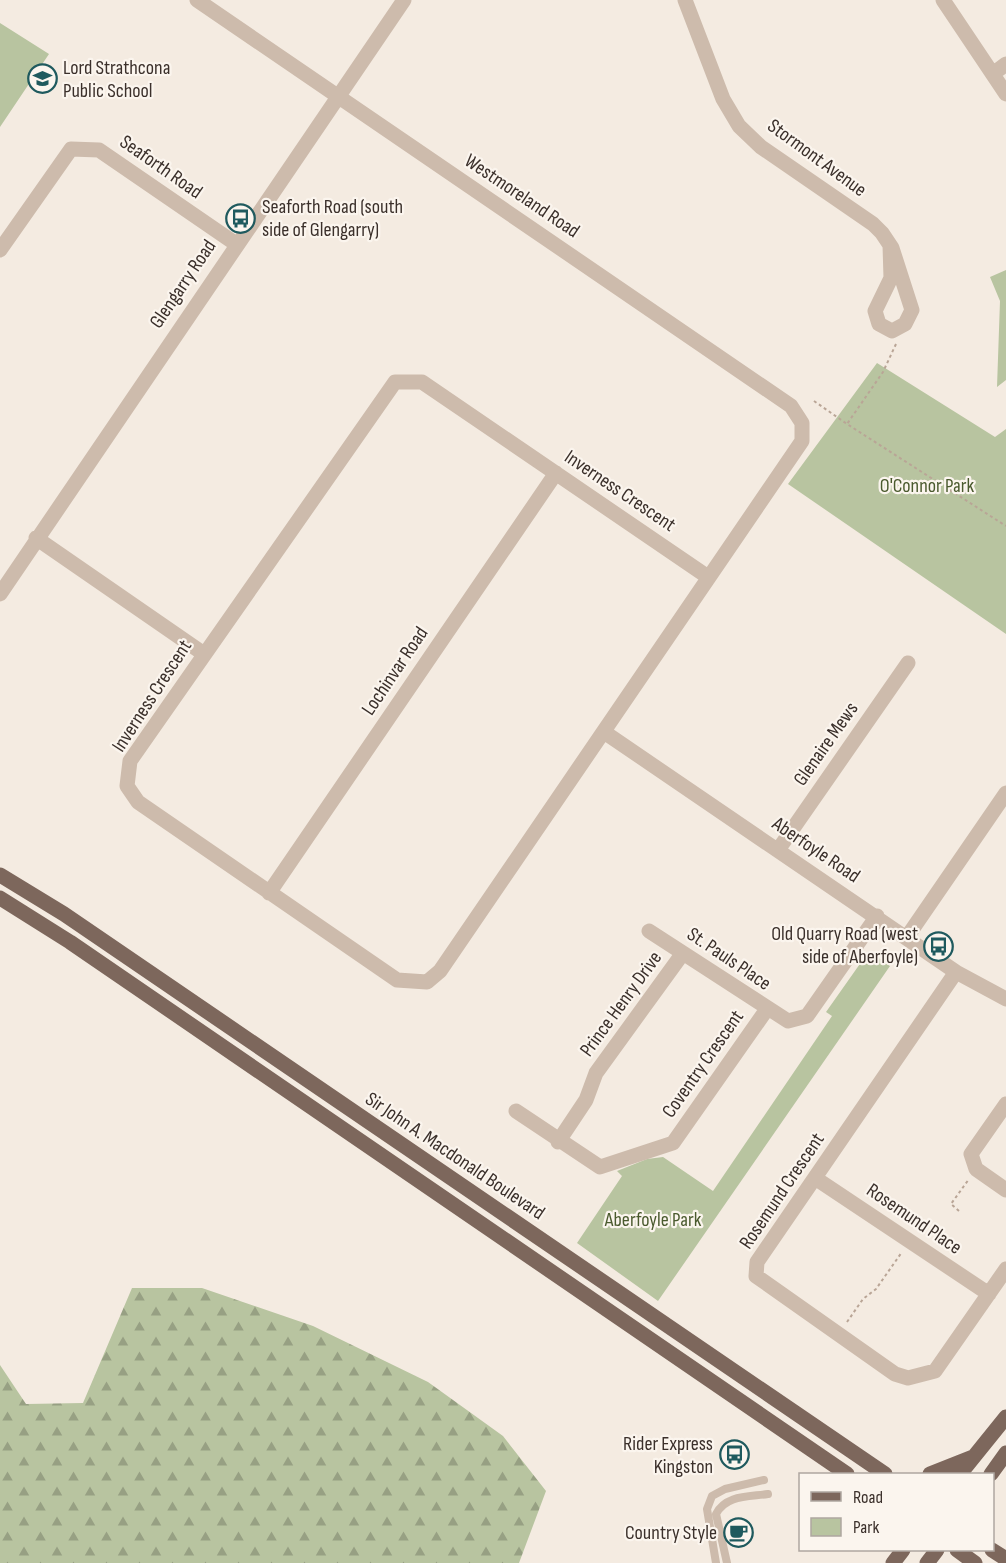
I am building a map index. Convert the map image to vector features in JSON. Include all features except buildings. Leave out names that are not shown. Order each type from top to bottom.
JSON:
[{"type":"main road","name":"Sir John A. Macdonald Boulevard","points":[[0,874],[64,914],[881,1472]]},
{"type":"main road","name":"Sir John A. Macdonald Boulevard","points":[[0,898],[70,942],[846,1473]]},
{"type":"main road","points":[[961,1473],[1006,1417]]},
{"type":"main road","points":[[992,1473],[1006,1453]]},
{"type":"main road","points":[[932,1473],[975,1456]]},
{"type":"main road","points":[[893,1563],[902,1551]]},
{"type":"main road","points":[[927,1563],[936,1551]]},
{"type":"main road","points":[[958,1551],[975,1563]]},
{"type":"street","name":"Westmoreland Road","points":[[197,0],[791,406],[802,423],[802,441]]},
{"type":"street","name":"Glengarry Road","points":[[0,594],[404,0]]},
{"type":"street","name":"Stormont Avenue","points":[[685,0],[723,99],[739,126],[761,147],[873,224],[890,245],[912,310],[905,324],[901,326]]},
{"type":"street","points":[[943,0],[1000,69],[1006,94]]},
{"type":"street","name":"Seaforth Road","points":[[0,250],[71,149],[99,150],[236,244]]},
{"type":"street","points":[[890,245],[891,278],[875,311],[879,324],[892,331],[901,326]]},
{"type":"street","name":"Inverness Crescent","points":[[708,577],[422,382],[395,382],[130,761],[127,786],[138,802],[397,980],[427,982],[440,971],[802,441]]},
{"type":"street","name":"Lochinvar Road","points":[[269,893],[556,473]]},
{"type":"street","points":[[36,538],[204,654]]},
{"type":"street","name":"Glenaire Mews","points":[[778,850],[908,663]]},
{"type":"street","name":"Aberfoyle Road","points":[[604,732],[956,972],[1006,999]]},
{"type":"street","points":[[907,937],[1006,793]]},
{"type":"street","name":"St. Pauls Place","points":[[649,931],[766,1009],[788,1021],[807,1016],[877,916]]},
{"type":"street","name":"Prince Henry Drive","points":[[558,1142],[586,1100],[596,1073],[683,953]]},
{"type":"street","name":"Rosemund Crescent","points":[[956,972],[757,1262],[756,1276],[895,1374],[908,1378],[935,1371],[1006,1269]]},
{"type":"street","name":"Coventry Crescent","points":[[516,1111],[558,1142],[600,1167],[674,1143],[766,1009]]},
{"type":"street","points":[[1006,1104],[971,1154],[976,1169],[1006,1190]]},
{"type":"street","name":"Rosemund Place","points":[[815,1178],[989,1294]]},
{"type":"lane","points":[[716,1563],[707,1509],[712,1496],[725,1489],[764,1480]]},
{"type":"lane","points":[[727,1563],[716,1514],[720,1505],[730,1499],[768,1494]]},
{"type":"path","points":[[847,424],[892,356],[901,326]]},
{"type":"path","points":[[814,401],[1006,526]]},
{"type":"path","points":[[959,1210],[951,1204],[976,1169]]},
{"type":"path","points":[[840,1335],[863,1299],[876,1289],[910,1241]]},
{"type":"green space","points":[[0,23],[49,54],[0,127]]},
{"type":"green space","points":[[1006,270],[1006,380],[997,387],[1000,301],[990,277]]},
{"type":"green space","name":"O'Connor Park","points":[[877,363],[995,437],[1006,429],[1006,634],[788,484]]},
{"type":"green space","name":"Aberfoyle Park","points":[[869,951],[890,966],[658,1301],[577,1243],[622,1176],[617,1171],[647,1159],[663,1157],[713,1191],[832,1016],[826,1012]]},
{"type":"green space","points":[[132,1288],[202,1288],[313,1326],[428,1382],[503,1436],[546,1491],[519,1563],[0,1563],[0,1365],[26,1404],[83,1403]]},
{"type":"place","name":"Lord Strathcona Public School","points":[[42,79]]},
{"type":"place","name":"Seaforth Road (south side of Glengarry)","points":[[241,218]]},
{"type":"place","name":"Old Quarry Road (west side of Aberfoyle)","points":[[939,946]]},
{"type":"place","name":"Rider Express Kingston","points":[[734,1455]]},
{"type":"place","name":"Country Style","points":[[738,1533]]}]
